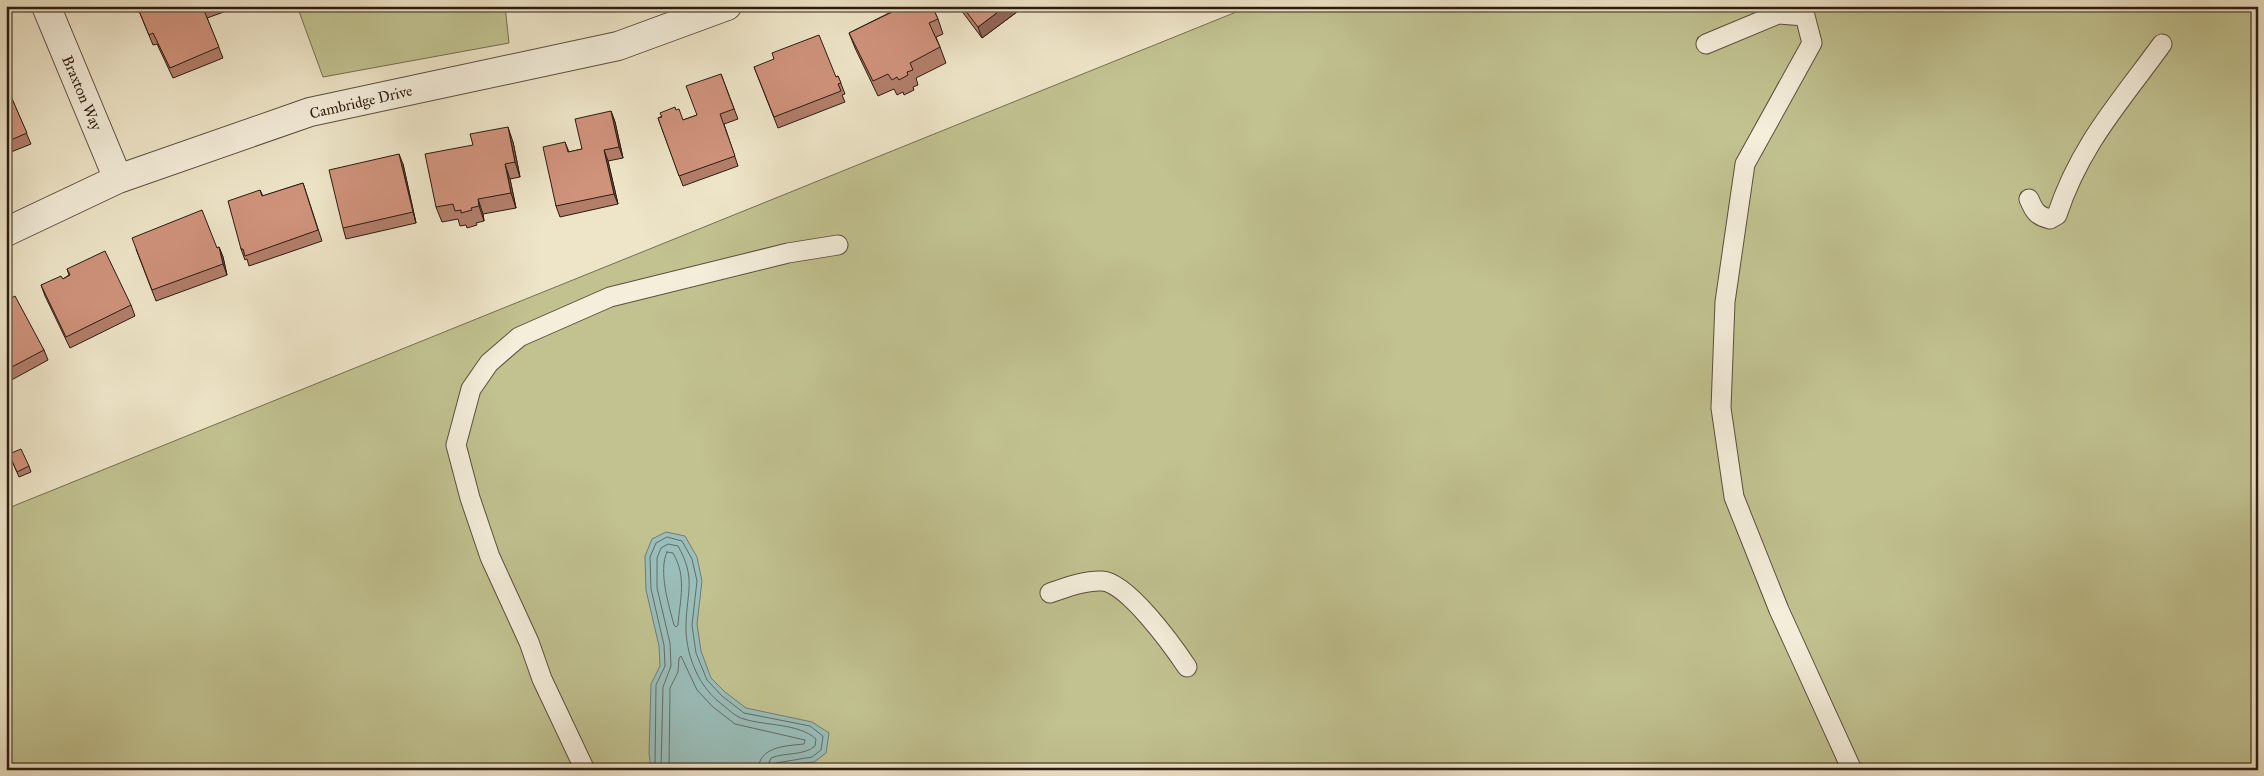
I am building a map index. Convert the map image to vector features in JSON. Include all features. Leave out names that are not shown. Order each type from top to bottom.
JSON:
[{"type":"street","name":"Braxton Way","points":[[46,6],[118,179]]},
{"type":"street","name":"Cambridge Drive","points":[[6,232],[118,179],[310,112],[618,46],[727,6]]},
{"type":"lane","points":[[1706,44],[1778,14],[1805,16],[1812,43],[1745,164],[1725,302],[1721,408],[1734,498],[1779,610],[1852,770]]},
{"type":"lane","points":[[2029,199],[2034,212],[2042,217],[2050,219],[2056,214],[2080,158],[2095,132],[2162,44]]},
{"type":"lane","points":[[585,770],[542,679],[529,642],[490,557],[470,498],[456,445],[471,389],[489,363],[519,337],[610,297],[788,253],[838,245]]},
{"type":"lane","points":[[1050,593],[1072,585],[1103,580],[1128,594],[1163,633],[1187,667]]},
{"type":"green space","points":[[297,6],[505,6],[509,43],[323,77]]},
{"type":"green space","points":[[1251,6],[2258,6],[2258,770],[6,770],[6,509]]},
{"type":"water","points":[[666,532],[685,536],[697,557],[702,581],[697,624],[701,651],[711,678],[725,692],[746,708],[812,722],[829,733],[826,753],[814,762],[791,764],[768,770],[651,770],[649,753],[651,684],[660,666],[659,646],[646,590],[645,556],[652,539]]},
{"type":"building","points":[[137,6],[207,6],[203,8],[219,47],[170,68],[153,33],[149,35]]},
{"type":"building","points":[[890,6],[932,6],[938,19],[929,23],[940,47],[910,63],[913,70],[907,72],[908,75],[899,80],[897,77],[892,80],[888,74],[873,81],[849,33],[892,12]]},
{"type":"building","points":[[962,6],[1006,6],[978,27]]},
{"type":"building","points":[[819,35],[836,77],[838,76],[841,83],[838,84],[841,91],[774,117],[754,67],[774,59],[772,53]]},
{"type":"building","points":[[721,74],[734,109],[720,114],[735,156],[679,176],[658,118],[662,117],[660,113],[675,107],[676,110],[679,109],[683,120],[697,115],[686,86]]},
{"type":"building","points":[[6,85],[27,133],[6,142]]},
{"type":"building","points":[[611,111],[619,147],[604,150],[614,194],[556,206],[543,147],[565,142],[568,152],[582,149],[575,119]]},
{"type":"building","points":[[508,127],[515,162],[505,164],[511,193],[478,199],[479,206],[461,213],[461,210],[455,211],[453,204],[436,207],[425,154],[473,145],[470,134]]},
{"type":"building","points":[[399,154],[413,212],[343,228],[329,170]]},
{"type":"building","points":[[303,183],[318,230],[245,256],[243,249],[241,249],[228,201],[260,190],[262,196]]},
{"type":"building","points":[[202,210],[217,248],[219,247],[223,264],[152,290],[132,238]]},
{"type":"building","points":[[105,251],[131,305],[66,337],[41,285],[61,276],[63,279],[70,275],[67,269]]},
{"type":"building","points":[[15,296],[44,350],[6,370],[6,301]]},
{"type":"building","points":[[21,449],[29,466],[17,472],[9,454]]}]
